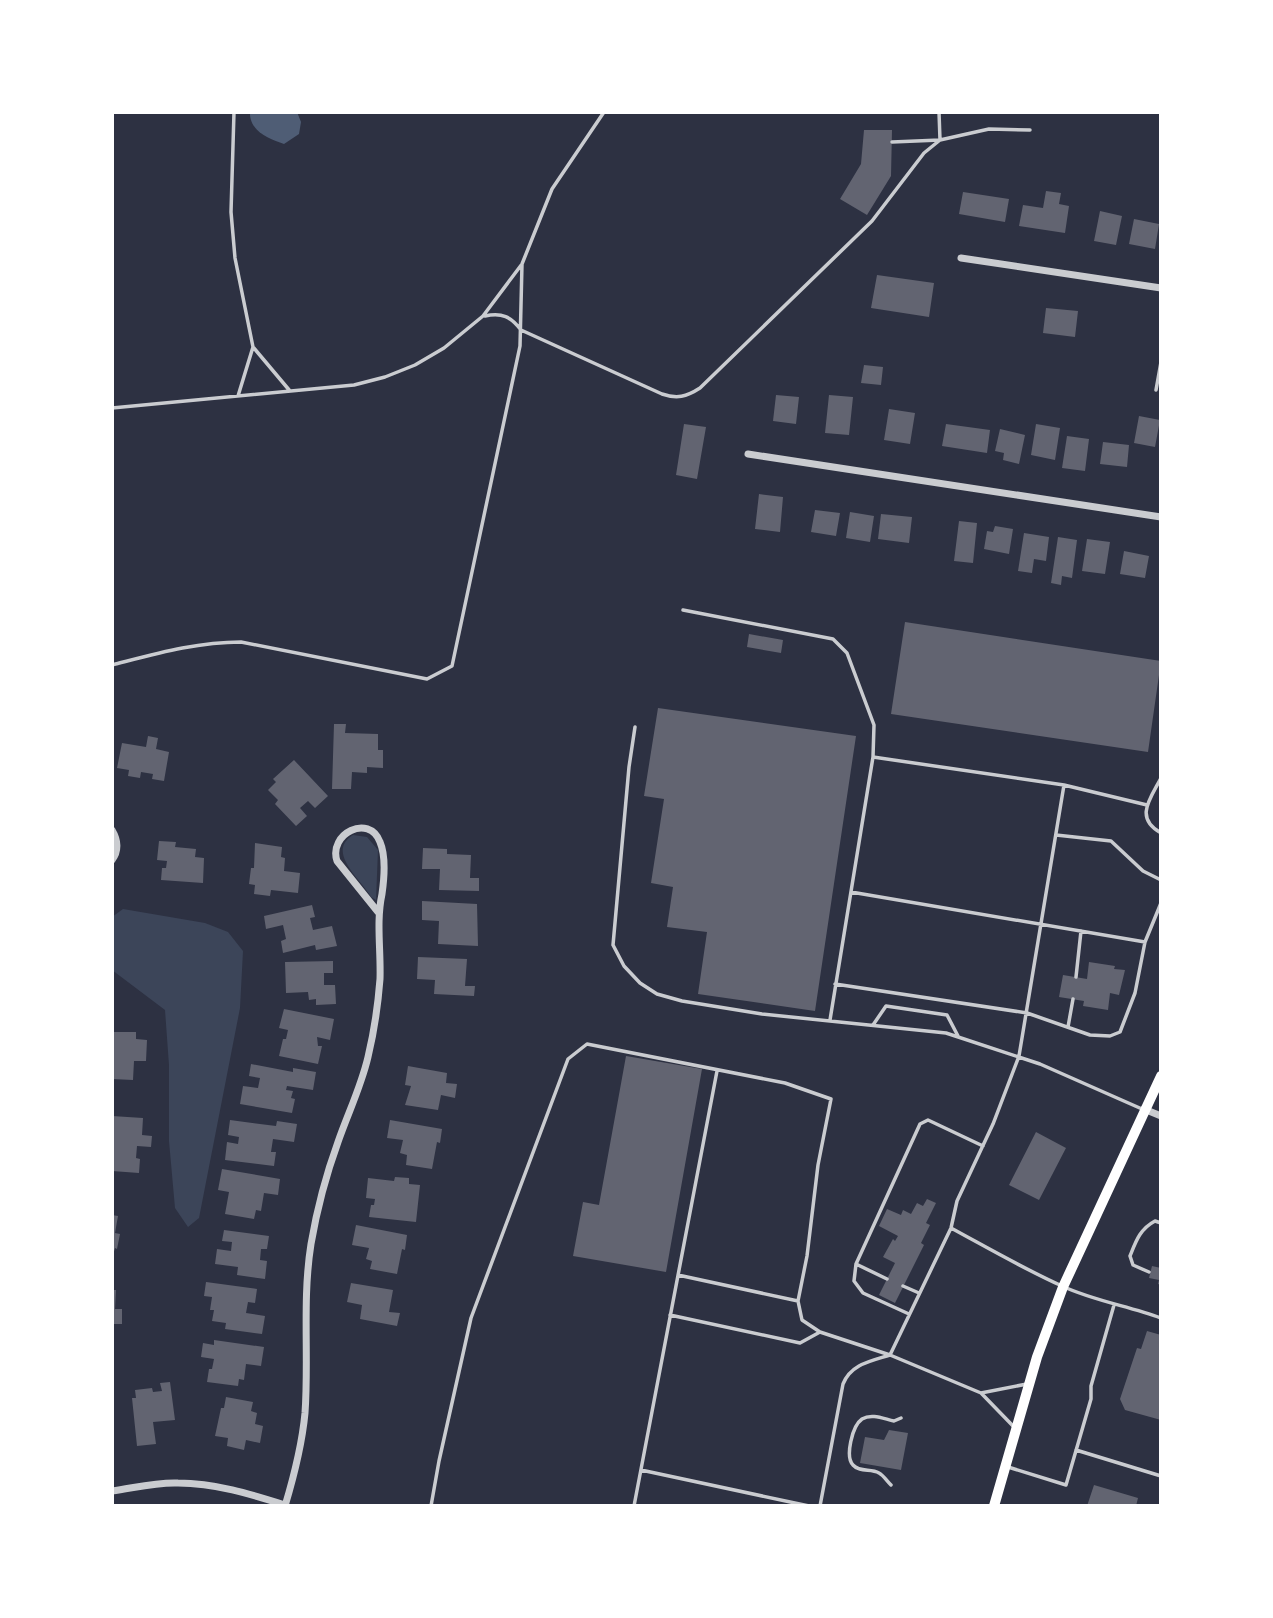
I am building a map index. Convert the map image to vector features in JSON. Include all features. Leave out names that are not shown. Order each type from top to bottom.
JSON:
[{"type":"main road","points":[[994,1506],[1029,1384],[1063,1287],[1161,1076]]},
{"type":"street","points":[[961,258],[1161,288]]},
{"type":"street","points":[[748,454],[1161,517]]},
{"type":"street","points":[[112,1491],[175,1482],[201,1484],[244,1492],[285,1506],[297,1463],[304,1413],[306,1291],[311,1244],[331,1161],[368,1058],[380,978],[378,912],[383,887],[380,842],[374,833],[367,829],[352,829],[339,838],[335,855],[378,912]]},
{"type":"street","points":[[112,830],[117,841],[117,850],[112,860]]},
{"type":"street","points":[[1144,1109],[1161,1116]]},
{"type":"lane","points":[[234,112],[231,212],[236,258],[253,347],[238,396]]},
{"type":"lane","points":[[112,408],[354,385],[415,365],[444,348],[483,316],[522,264],[551,189],[604,112]]},
{"type":"lane","points":[[939,112],[940,140]]},
{"type":"lane","points":[[892,142],[940,140],[989,129],[1030,130]]},
{"type":"lane","points":[[483,316],[505,315],[514,320],[521,330],[662,394],[673,397],[688,396],[709,379],[872,221],[923,153],[940,140]]},
{"type":"lane","points":[[112,665],[182,648],[241,642],[427,680],[452,666],[520,346],[522,264]]},
{"type":"lane","points":[[253,347],[290,391]]},
{"type":"lane","points":[[1156,390],[1161,362]]},
{"type":"lane","points":[[683,610],[833,639],[847,653],[874,725],[873,757],[830,1020]]},
{"type":"lane","points":[[635,727],[613,945],[624,966],[640,983],[657,994],[682,1001],[762,1014],[958,1036],[1019,1056],[1144,1109]]},
{"type":"lane","points":[[873,757],[1064,785],[1147,805]]},
{"type":"lane","points":[[1161,778],[1147,805],[1146,819],[1151,828],[1161,833]]},
{"type":"lane","points":[[820,1506],[846,1375],[865,1363],[890,1355],[951,1228],[957,1200],[983,1146],[1019,1056],[1064,785]]},
{"type":"lane","points":[[1056,835],[1111,841],[1143,871],[1161,880]]},
{"type":"lane","points":[[851,892],[1145,942]]},
{"type":"lane","points":[[835,984],[1027,1013],[1090,1035],[1110,1036],[1120,1032],[1135,993],[1145,942],[1161,903]]},
{"type":"lane","points":[[1076,977],[1081,932]]},
{"type":"lane","points":[[1068,1027],[1073,999]]},
{"type":"lane","points":[[873,1025],[886,1006],[947,1015],[958,1036]]},
{"type":"lane","points":[[431,1506],[471,1318],[568,1059],[587,1044],[785,1083],[831,1099],[818,1165],[799,1301],[802,1320],[820,1332],[890,1355],[981,1393],[1016,1429]]},
{"type":"lane","points":[[634,1506],[717,1070]]},
{"type":"lane","points":[[909,1315],[863,1293],[855,1281],[856,1264],[920,1124],[928,1120],[983,1146]]},
{"type":"lane","points":[[1149,1272],[1133,1265],[1130,1256],[1145,1226],[1155,1221],[1161,1223]]},
{"type":"lane","points":[[951,1228],[1063,1287],[1161,1318]]},
{"type":"lane","points":[[856,1264],[887,1279]]},
{"type":"lane","points":[[678,1275],[799,1301]]},
{"type":"lane","points":[[903,1286],[919,1293]]},
{"type":"lane","points":[[1006,1467],[1066,1485],[1114,1305]]},
{"type":"lane","points":[[670,1315],[800,1343],[820,1332]]},
{"type":"lane","points":[[981,1393],[1029,1384]]},
{"type":"lane","points":[[891,1485],[878,1471],[858,1469],[850,1464],[849,1458],[855,1427],[862,1419],[873,1416],[894,1421],[901,1418]]},
{"type":"lane","points":[[1076,1450],[1161,1476]]},
{"type":"lane","points":[[641,1470],[809,1506]]},
{"type":"shaded area","points":[[250,112],[297,112],[301,122],[299,134],[284,144],[272,140],[256,129]]},
{"type":"shaded area","points":[[353,835],[367,837],[378,850],[376,900],[371,897],[344,858],[345,842]]},
{"type":"shaded area","points":[[123,909],[205,923],[228,932],[243,951],[240,1008],[199,1218],[188,1227],[175,1208],[169,1141],[169,1065],[165,1010],[112,970],[112,917]]},
{"type":"building","points":[[864,130],[892,130],[891,176],[867,215],[840,199],[861,164]]},
{"type":"building","points":[[1046,191],[1061,193],[1059,204],[1069,206],[1065,233],[1019,226],[1023,205],[1043,208]]},
{"type":"building","points":[[963,192],[1009,199],[1005,222],[959,214]]},
{"type":"building","points":[[1100,211],[1122,216],[1116,245],[1094,241]]},
{"type":"building","points":[[1134,219],[1159,224],[1155,249],[1129,244]]},
{"type":"building","points":[[877,275],[934,283],[929,317],[871,308]]},
{"type":"building","points":[[1046,308],[1078,311],[1075,337],[1043,333]]},
{"type":"building","points":[[864,365],[883,367],[881,385],[861,383]]},
{"type":"building","points":[[776,395],[799,397],[796,424],[773,421]]},
{"type":"building","points":[[829,395],[853,397],[849,435],[825,433]]},
{"type":"building","points":[[889,409],[915,413],[910,444],[884,440]]},
{"type":"building","points":[[1139,416],[1160,420],[1155,447],[1134,443]]},
{"type":"building","points":[[684,424],[706,427],[697,479],[676,475]]},
{"type":"building","points":[[946,424],[990,430],[987,453],[942,446]]},
{"type":"building","points":[[1036,424],[1060,428],[1055,460],[1031,455]]},
{"type":"building","points":[[1000,429],[1025,435],[1019,464],[1003,460],[1004,453],[995,451]]},
{"type":"building","points":[[1067,436],[1089,439],[1085,471],[1062,468]]},
{"type":"building","points":[[1103,442],[1129,445],[1127,467],[1100,464]]},
{"type":"building","points":[[759,494],[783,497],[780,532],[755,529]]},
{"type":"building","points":[[815,510],[840,513],[836,536],[811,532]]},
{"type":"building","points":[[850,512],[874,516],[870,542],[846,538]]},
{"type":"building","points":[[881,514],[912,517],[909,543],[878,539]]},
{"type":"building","points":[[959,521],[977,523],[973,563],[954,561]]},
{"type":"building","points":[[995,526],[1013,529],[1009,554],[984,549],[987,531],[993,532]]},
{"type":"building","points":[[1024,533],[1049,537],[1046,561],[1034,559],[1032,573],[1018,571]]},
{"type":"building","points":[[1058,537],[1077,540],[1072,578],[1062,576],[1061,585],[1051,583]]},
{"type":"building","points":[[1087,539],[1110,542],[1105,574],[1082,571]]},
{"type":"building","points":[[1124,551],[1149,556],[1145,578],[1120,574]]},
{"type":"building","points":[[905,622],[1161,661],[1148,752],[891,714]]},
{"type":"building","points":[[749,634],[783,640],[781,653],[747,647]]},
{"type":"building","points":[[658,708],[856,736],[815,1011],[698,994],[707,932],[667,927],[673,887],[651,883],[664,799],[644,796]]},
{"type":"building","points":[[334,724],[346,724],[345,733],[378,734],[378,750],[383,750],[383,768],[367,767],[367,773],[352,772],[351,789],[332,789]]},
{"type":"building","points":[[148,736],[158,738],[156,749],[169,752],[164,781],[152,779],[153,774],[141,772],[140,778],[128,776],[129,770],[117,768],[122,743],[146,747]]},
{"type":"building","points":[[294,760],[328,796],[315,808],[308,801],[300,808],[307,816],[296,826],[275,804],[278,800],[268,790],[276,782],[273,779]]},
{"type":"building","points":[[159,841],[176,842],[175,847],[196,849],[195,857],[204,858],[203,883],[161,880],[162,868],[166,868],[167,861],[157,860]]},
{"type":"building","points":[[255,843],[282,847],[284,871],[300,873],[298,893],[271,890],[270,896],[254,894],[255,885],[249,884],[251,868],[254,868]]},
{"type":"building","points":[[423,848],[447,849],[447,854],[471,855],[470,878],[479,878],[479,891],[439,890],[440,869],[422,869]]},
{"type":"building","points":[[422,901],[477,904],[478,946],[438,944],[439,921],[422,920]]},
{"type":"building","points":[[312,905],[315,917],[310,918],[313,930],[332,926],[337,946],[316,950],[315,945],[283,953],[281,941],[286,939],[283,925],[266,929],[264,916]]},
{"type":"building","points":[[418,957],[467,959],[465,986],[475,986],[474,996],[434,994],[435,980],[417,979]]},
{"type":"building","points":[[333,961],[333,973],[324,973],[324,985],[335,985],[336,1004],[316,1005],[316,999],[309,1000],[308,992],[286,993],[285,962]]},
{"type":"building","points":[[1089,962],[1125,970],[1119,995],[1110,993],[1108,1010],[1083,1006],[1084,1001],[1059,997],[1063,975],[1087,979]]},
{"type":"building","points":[[284,1009],[334,1019],[330,1040],[317,1037],[318,1046],[322,1046],[318,1064],[279,1056],[288,1030],[279,1028]]},
{"type":"building","points":[[112,1032],[136,1032],[136,1039],[147,1040],[146,1061],[134,1061],[133,1080],[112,1079]]},
{"type":"building","points":[[626,1056],[702,1069],[666,1272],[573,1256],[583,1202],[599,1205]]},
{"type":"building","points":[[251,1064],[293,1072],[293,1068],[316,1072],[313,1090],[287,1086],[286,1090],[293,1091],[291,1098],[295,1099],[292,1113],[240,1104],[243,1086],[258,1088],[260,1078],[249,1076]]},
{"type":"building","points":[[408,1066],[447,1073],[446,1083],[457,1084],[455,1098],[441,1095],[438,1110],[405,1105],[411,1086],[405,1085]]},
{"type":"building","points":[[112,1116],[143,1118],[142,1135],[152,1136],[151,1147],[137,1146],[139,1173],[112,1171]]},
{"type":"building","points":[[230,1120],[276,1126],[277,1121],[297,1124],[294,1142],[273,1139],[271,1152],[276,1152],[274,1166],[225,1160],[227,1142],[238,1144],[239,1137],[228,1135]]},
{"type":"building","points":[[390,1120],[442,1129],[432,1169],[406,1165],[407,1155],[400,1153],[403,1140],[387,1138]]},
{"type":"building","points":[[1036,1132],[1066,1148],[1039,1200],[1009,1185]]},
{"type":"building","points":[[222,1169],[280,1179],[278,1195],[264,1193],[261,1211],[256,1210],[254,1219],[225,1214],[229,1192],[218,1190]]},
{"type":"building","points":[[395,1177],[409,1178],[409,1184],[420,1185],[416,1222],[369,1217],[375,1199],[366,1198],[368,1178],[394,1181]]},
{"type":"building","points":[[927,1199],[936,1203],[926,1223],[930,1225],[921,1243],[924,1245],[895,1303],[879,1295],[895,1263],[883,1257],[893,1239],[895,1241],[898,1236],[879,1226],[887,1209],[901,1215],[903,1210],[911,1214],[917,1203],[923,1206]]},
{"type":"building","points":[[112,1215],[118,1216],[115,1233],[120,1234],[113,1255]]},
{"type":"building","points":[[356,1225],[407,1235],[397,1274],[370,1269],[372,1261],[366,1259],[369,1248],[352,1245]]},
{"type":"building","points":[[224,1230],[269,1236],[267,1249],[261,1249],[260,1260],[267,1261],[265,1279],[237,1275],[238,1267],[215,1264],[217,1249],[231,1251],[232,1242],[222,1241]]},
{"type":"building","points":[[1152,1266],[1161,1268],[1161,1285],[1158,1284],[1159,1280],[1149,1278]]},
{"type":"building","points":[[206,1282],[257,1289],[255,1303],[248,1302],[246,1313],[265,1316],[262,1334],[225,1329],[226,1323],[212,1321],[212,1297],[204,1296]]},
{"type":"building","points":[[351,1283],[393,1290],[389,1312],[400,1313],[397,1326],[360,1319],[362,1305],[347,1302]]},
{"type":"building","points":[[112,1290],[116,1290],[115,1309],[122,1309],[122,1324],[112,1324]]},
{"type":"building","points":[[1147,1331],[1161,1335],[1161,1420],[1125,1410],[1120,1399],[1137,1348],[1141,1349]]},
{"type":"building","points":[[214,1340],[264,1347],[261,1366],[246,1364],[244,1380],[239,1379],[238,1386],[207,1382],[214,1359],[201,1357],[203,1343],[214,1345]]},
{"type":"building","points":[[170,1382],[175,1420],[153,1422],[156,1444],[137,1446],[132,1398],[136,1398],[135,1390],[152,1388],[153,1392],[162,1391],[160,1383]]},
{"type":"building","points":[[226,1397],[253,1402],[251,1411],[257,1413],[255,1424],[263,1426],[260,1443],[246,1440],[244,1450],[227,1446],[228,1438],[215,1436]]},
{"type":"building","points":[[889,1430],[908,1433],[901,1470],[860,1463],[865,1437],[884,1440]]},
{"type":"building","points":[[1094,1485],[1138,1498],[1136,1506],[1087,1506]]}]
